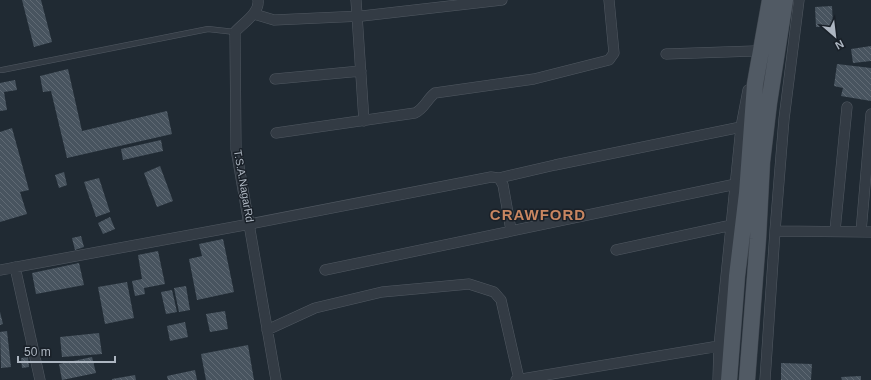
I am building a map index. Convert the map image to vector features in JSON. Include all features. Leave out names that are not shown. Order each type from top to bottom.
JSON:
[{"type":"main road","points":[[729,380],[755,84],[770,0]]},
{"type":"main road","points":[[747,380],[758,246],[762,162],[769,103],[786,0]]},
{"type":"street","points":[[356,0],[364,121]]},
{"type":"street","points":[[254,14],[274,20],[357,16],[502,0]]},
{"type":"street","points":[[276,133],[415,113],[422,110],[429,97],[435,93],[534,79],[609,60],[614,53],[614,46],[609,0]]},
{"type":"street","points":[[718,380],[719,346],[741,127],[763,0]]},
{"type":"street","points":[[765,380],[784,118],[800,0]]},
{"type":"street","points":[[258,2],[265,18]]},
{"type":"street","points":[[235,32],[254,14],[258,2]]},
{"type":"street","name":"T.S.A.NagarRd","points":[[235,32],[236,149],[276,380]]},
{"type":"street","points":[[666,54],[754,51]]},
{"type":"street","points":[[275,79],[361,71]]},
{"type":"street","points":[[835,231],[847,107]]},
{"type":"street","points":[[775,231],[866,232],[871,114]]},
{"type":"street","points":[[0,270],[250,224],[491,176],[500,178],[555,165],[741,127]]},
{"type":"street","points":[[500,178],[503,185],[510,230]]},
{"type":"street","points":[[325,270],[510,230],[736,184]]},
{"type":"street","points":[[616,250],[732,225]]},
{"type":"street","points":[[15,267],[40,380]]},
{"type":"street","points":[[267,330],[315,308],[382,292],[469,284],[494,292],[501,300],[518,380],[719,346]]},
{"type":"lane","points":[[2,70],[208,29],[235,32]]},
{"type":"building","points":[[22,0],[41,0],[52,42],[34,47]]},
{"type":"building","points":[[832,6],[833,26],[816,27],[815,7]]},
{"type":"building","points":[[871,46],[871,61],[853,63],[851,49]]},
{"type":"building","points":[[837,64],[871,68],[871,101],[841,96],[843,88],[834,86]]},
{"type":"building","points":[[68,69],[82,131],[167,111],[172,134],[67,158],[51,91],[43,92],[40,76]]},
{"type":"building","points":[[15,80],[17,90],[4,92],[7,110],[0,111],[0,83]]},
{"type":"building","points":[[12,128],[29,190],[20,192],[27,214],[0,222],[0,132]]},
{"type":"building","points":[[161,140],[163,151],[123,160],[121,149]]},
{"type":"building","points":[[160,166],[173,201],[157,207],[144,173]]},
{"type":"building","points":[[64,172],[67,185],[59,188],[55,175]]},
{"type":"building","points":[[99,178],[110,212],[96,217],[84,182]]},
{"type":"building","points":[[110,217],[115,229],[103,234],[98,223]]},
{"type":"building","points":[[81,236],[84,247],[75,250],[72,238]]},
{"type":"building","points":[[223,239],[234,292],[197,300],[189,259],[202,256],[199,244]]},
{"type":"building","points":[[158,251],[165,284],[144,288],[145,294],[135,296],[132,281],[142,279],[138,255]]},
{"type":"building","points":[[79,263],[84,285],[36,294],[32,273]]},
{"type":"building","points":[[127,282],[134,318],[105,324],[98,287]]},
{"type":"building","points":[[186,286],[190,310],[179,312],[174,288]]},
{"type":"building","points":[[172,290],[177,312],[166,314],[161,292]]},
{"type":"building","points":[[225,311],[228,329],[210,332],[206,314]]},
{"type":"building","points":[[0,312],[3,324],[0,325]]},
{"type":"building","points":[[185,322],[188,337],[170,341],[167,326]]},
{"type":"building","points":[[7,331],[11,367],[1,368],[0,332]]},
{"type":"building","points":[[99,333],[102,354],[62,357],[60,337]]},
{"type":"building","points":[[248,345],[254,380],[206,380],[201,354]]},
{"type":"building","points":[[28,357],[29,367],[22,368],[21,358]]},
{"type":"building","points":[[92,357],[96,373],[62,380],[59,364]]},
{"type":"building","points":[[781,363],[812,364],[811,380],[781,380]]},
{"type":"building","points":[[195,370],[197,380],[168,380],[167,376]]},
{"type":"building","points":[[135,375],[136,380],[112,380],[112,379]]},
{"type":"building","points":[[861,376],[861,380],[842,380],[841,377]]},
{"type":"district","name":"CRAWFORD","points":[[538,215]]}]
